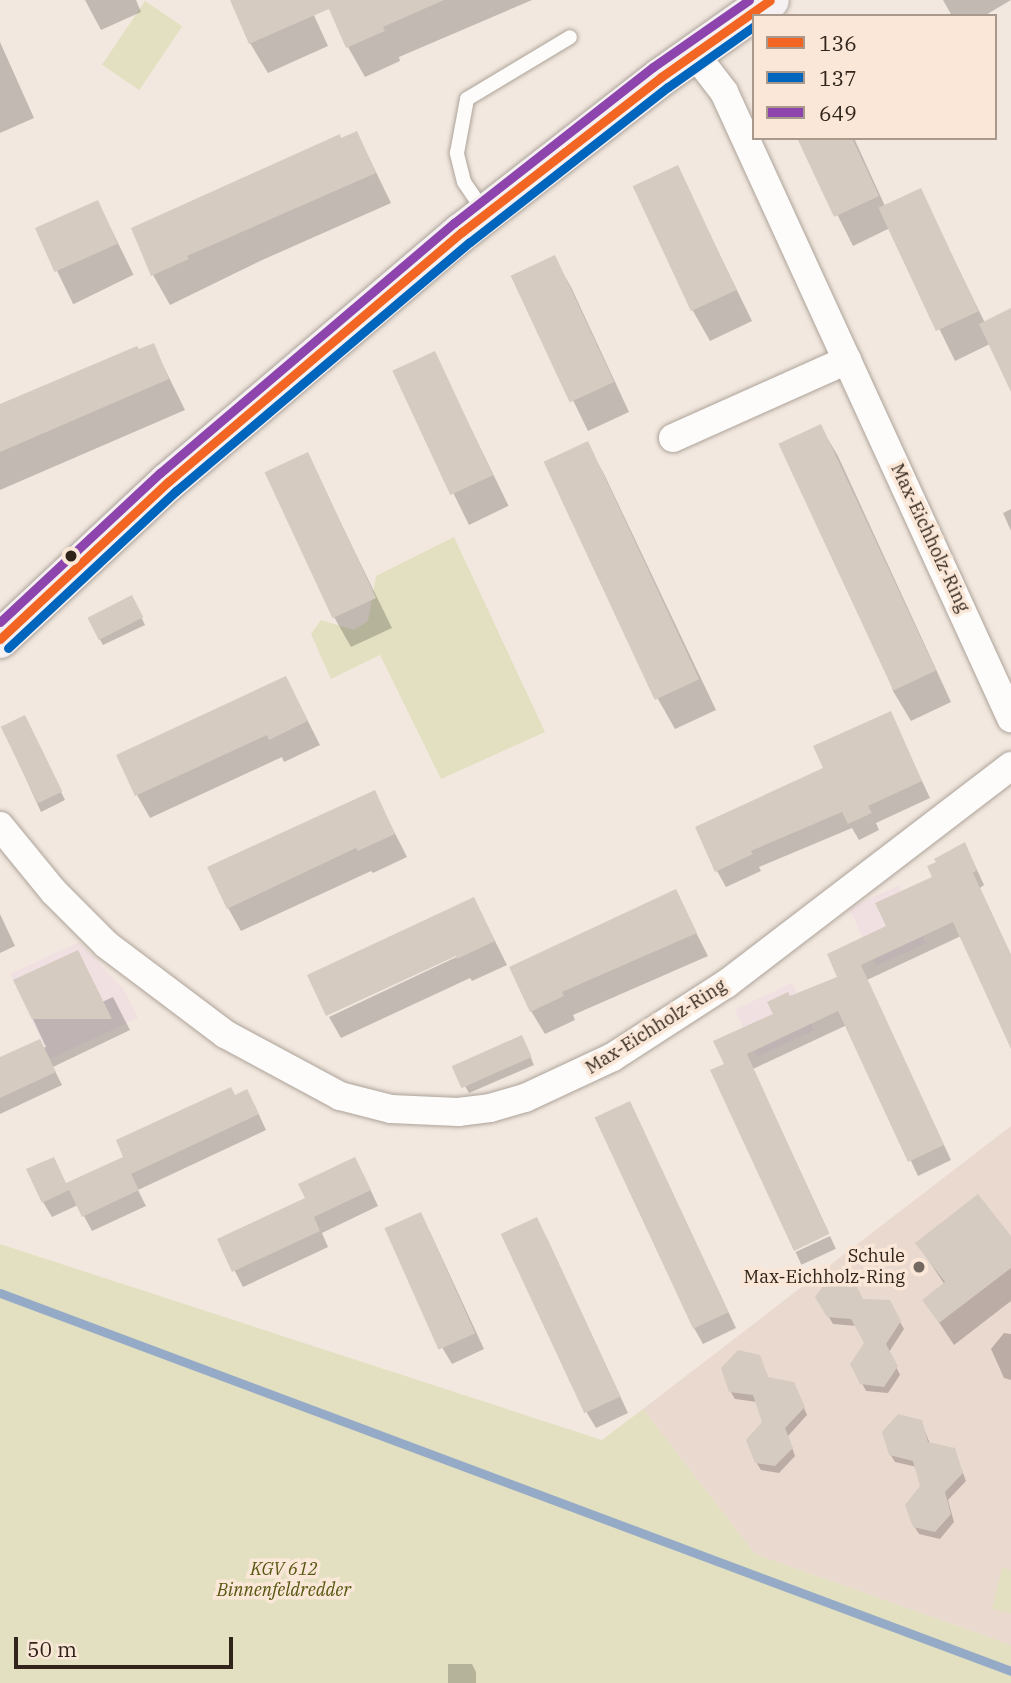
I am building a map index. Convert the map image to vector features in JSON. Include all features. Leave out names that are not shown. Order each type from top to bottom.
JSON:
[{"type":"main road","points":[[0,639],[83,559],[233,425],[485,214],[694,53],[769,0]]},
{"type":"street","name":"Max-Eichholz-Ring","points":[[694,53],[724,92],[1011,718]]},
{"type":"street","points":[[673,438],[847,360]]},
{"type":"street","name":"Max-Eichholz-Ring","points":[[0,826],[54,892],[107,946],[225,1034],[340,1096],[391,1109],[458,1112],[490,1108],[525,1098],[613,1057],[726,984],[1011,766]]},
{"type":"lane","points":[[485,214],[464,181],[457,153],[467,99],[569,37]]},
{"type":"shaded area","points":[[899,885],[926,943],[876,966],[849,908]]},
{"type":"shaded area","points":[[79,942],[124,990],[138,1018],[50,1059],[10,974]]},
{"type":"shaded area","points":[[792,983],[814,1030],[757,1057],[735,1010]]},
{"type":"shaded area","name":"Schule Max-Eichholz-Ring","points":[[1011,1126],[1011,1645],[755,1554],[643,1409]]},
{"type":"green space","points":[[145,1],[182,26],[139,90],[102,65]]},
{"type":"green space","points":[[454,537],[545,732],[441,779],[380,655],[331,679],[311,634],[321,620],[354,630],[368,621],[376,576]]},
{"type":"green space","name":"KGV 612 Binnenfeldredder","points":[[0,1244],[602,1440],[643,1409],[755,1554],[1011,1645],[1011,1683],[0,1683]]},
{"type":"green space","points":[[1002,1568],[1011,1570],[1011,1613],[992,1609]]},
{"type":"building","points":[[230,0],[444,0],[383,27],[385,31],[346,48],[329,9],[249,44]]},
{"type":"building","points":[[357,131],[376,173],[187,256],[189,259],[151,276],[131,228],[340,134],[341,138]]},
{"type":"building","points":[[798,140],[853,140],[879,196],[834,217]]},
{"type":"building","points":[[678,165],[736,290],[691,311],[633,186]]},
{"type":"building","points":[[921,188],[978,311],[936,331],[878,208]]},
{"type":"building","points":[[98,200],[118,244],[54,272],[35,228]]},
{"type":"building","points":[[555,255],[614,382],[570,403],[511,276]]},
{"type":"building","points":[[1011,308],[1011,392],[979,324]]},
{"type":"building","points":[[154,343],[169,379],[0,452],[0,404],[137,346],[139,349]]},
{"type":"building","points":[[435,351],[493,475],[450,495],[392,371]]},
{"type":"building","points":[[821,424],[936,671],[893,690],[778,444]]},
{"type":"building","points":[[588,441],[699,679],[655,700],[544,462]]},
{"type":"building","points":[[308,452],[376,598],[333,618],[264,472]]},
{"type":"building","points":[[132,595],[143,617],[99,640],[87,618]]},
{"type":"building","points":[[286,676],[308,721],[269,740],[267,735],[135,796],[116,755]]},
{"type":"building","points":[[891,711],[922,781],[868,806],[872,813],[848,824],[842,812],[751,851],[753,854],[715,872],[695,827],[823,768],[813,746]]},
{"type":"building","points":[[25,715],[62,791],[38,803],[1,727]]},
{"type":"building","points":[[375,790],[395,834],[358,851],[356,848],[227,909],[207,867]]},
{"type":"building","points":[[965,842],[977,870],[973,873],[1011,955],[1011,1049],[953,922],[861,965],[944,1145],[908,1162],[838,1011],[747,1054],[829,1234],[794,1251],[710,1070],[724,1064],[713,1041],[773,1014],[767,1002],[788,992],[790,996],[837,977],[827,954],[886,926],[875,903],[932,877],[927,866],[936,862],[934,859]]},
{"type":"building","points":[[676,889],[697,933],[562,992],[564,996],[530,1012],[509,967]]},
{"type":"building","points":[[474,897],[495,941],[457,959],[456,956],[326,1016],[307,975]]},
{"type":"building","points":[[78,950],[112,1019],[32,1019],[13,980]]},
{"type":"building","points":[[522,1035],[532,1057],[461,1088],[452,1066]]},
{"type":"building","points":[[40,1039],[56,1072],[0,1098],[0,1057]]},
{"type":"building","points":[[231,1087],[235,1095],[247,1089],[259,1114],[131,1174],[139,1190],[82,1217],[69,1190],[42,1203],[26,1169],[54,1157],[66,1183],[123,1157],[116,1140]]},
{"type":"building","points":[[630,1101],[728,1312],[693,1329],[595,1117]]},
{"type":"building","points":[[355,1157],[371,1190],[314,1217],[320,1231],[232,1272],[217,1239],[305,1198],[298,1184]]},
{"type":"building","points":[[978,1194],[1011,1236],[1011,1268],[939,1323],[922,1300],[945,1282],[915,1243]]},
{"type":"building","points":[[421,1212],[475,1334],[439,1350],[384,1228]]},
{"type":"building","points":[[537,1217],[621,1396],[584,1413],[501,1234]]},
{"type":"building","points":[[830,1277],[852,1277],[863,1299],[890,1300],[901,1321],[886,1344],[898,1366],[884,1387],[860,1384],[850,1364],[864,1343],[851,1319],[827,1317],[815,1297]]},
{"type":"building","points":[[738,1350],[760,1355],[768,1377],[794,1382],[805,1407],[785,1428],[793,1448],[775,1466],[755,1463],[746,1440],[762,1422],[753,1395],[729,1392],[721,1368]]},
{"type":"building","points":[[898,1414],[922,1420],[928,1442],[955,1448],[963,1473],[945,1492],[951,1514],[935,1532],[913,1527],[905,1505],[920,1486],[913,1461],[889,1455],[882,1432]]},
{"type":"waterway","points":[[0,1293],[1011,1671]]},
{"type":"transit line","name":"649","points":[[0,622],[160,473],[454,223],[653,67],[749,0]]},
{"type":"transit line","name":"136","points":[[0,639],[168,482],[462,232],[661,77],[770,0]]},
{"type":"transit line","name":"137","points":[[8,648],[176,491],[470,242],[668,87],[752,27]]},
{"type":"place","name":"Schule Max-Eichholz-Ring","points":[[919,1267]]}]
